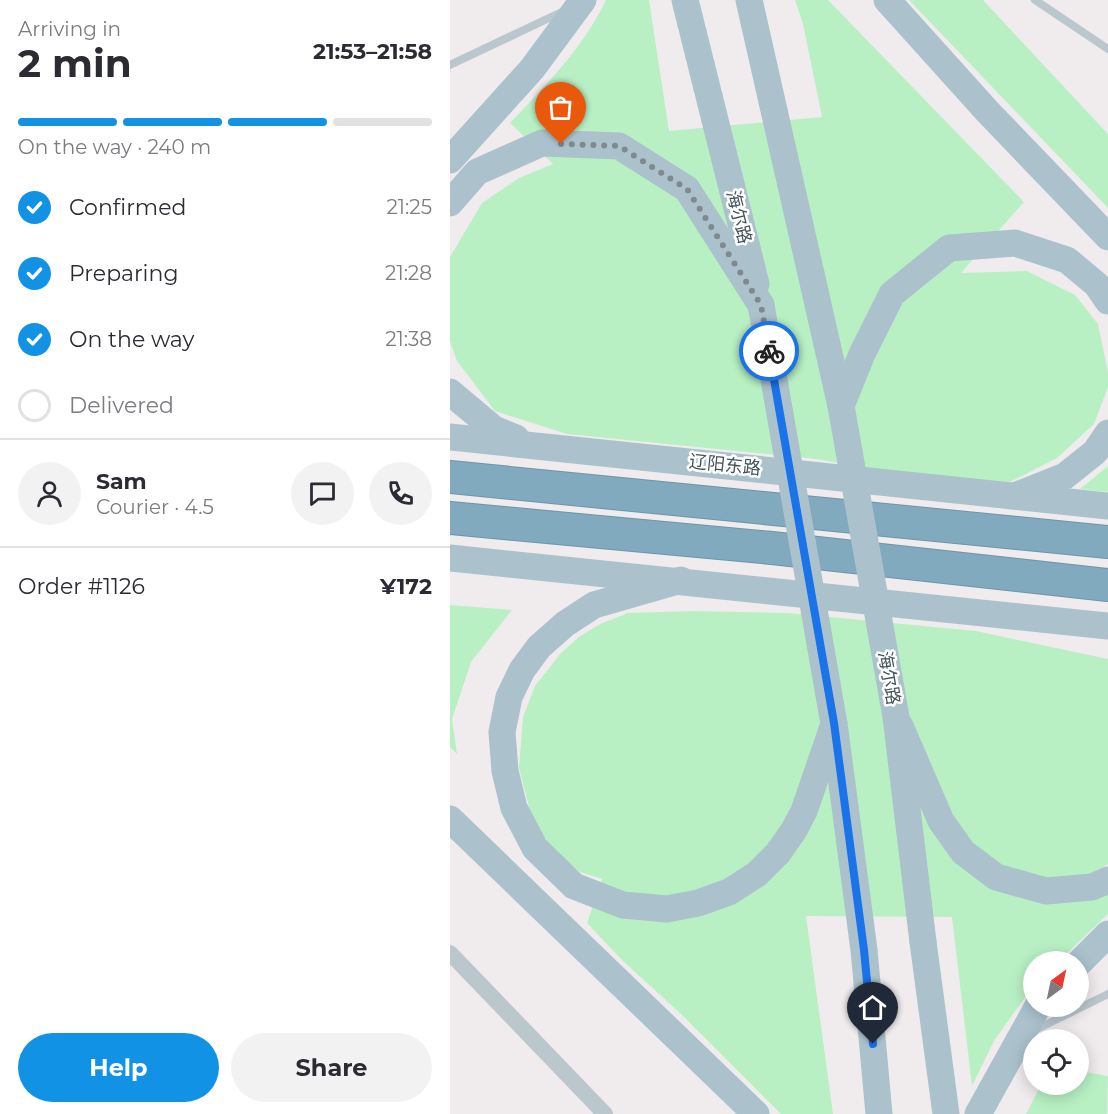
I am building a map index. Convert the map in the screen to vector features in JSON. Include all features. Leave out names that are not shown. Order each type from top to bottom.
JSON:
[{"type":"highway","points":[[450,477],[1108,542]]},
{"type":"highway","points":[[450,518],[772,548],[1108,585]]},
{"type":"main road","name":"海尔路","points":[[685,0],[761,305],[834,723],[864,950],[879,1114]]},
{"type":"main road","name":"海尔路","points":[[749,0],[841,406],[896,717],[946,1114]]},
{"type":"main road","points":[[887,0],[987,111],[1108,237]]},
{"type":"main road","points":[[450,160],[532,69],[583,1]]},
{"type":"main road","points":[[450,203],[477,172],[542,143],[619,146],[687,189],[761,305]]},
{"type":"main road","points":[[841,406],[862,354],[892,294],[949,248],[1015,243],[1067,260],[1097,285],[1108,301]]},
{"type":"main road","points":[[450,392],[494,429],[534,445]]},
{"type":"main road","points":[[1015,496],[1065,476],[1095,452],[1108,433]]},
{"type":"main road","name":"辽阳东路","points":[[450,437],[1108,506]]},
{"type":"main road","points":[[450,558],[681,580],[1108,626]]},
{"type":"main road","points":[[681,580],[594,605],[565,624],[539,648],[522,670],[508,697],[502,732],[504,761],[514,808],[535,848],[574,885],[622,905],[667,909],[698,903],[729,892],[757,874],[778,853],[794,830],[804,811],[834,723]]},
{"type":"main road","points":[[896,717],[941,821],[963,852],[996,877],[1046,891],[1092,887],[1108,880]]},
{"type":"main road","points":[[450,819],[756,1114]]},
{"type":"main road","points":[[1089,953],[1108,934]]},
{"type":"main road","points":[[978,1114],[1032,1017]]},
{"type":"street","points":[[450,953],[605,1114]]},
{"type":"lane","points":[[1035,0],[1108,49]]},
{"type":"lane","points":[[450,65],[583,1]]},
{"type":"lane","points":[[1021,1037],[1108,994]]},
{"type":"green space","points":[[606,0],[649,0],[669,131],[822,117],[803,24],[795,0],[828,0],[1024,202],[961,273],[1027,271],[1075,295],[1098,324],[1108,372],[1108,387],[1094,424],[1057,458],[1010,482],[893,473],[816,459],[567,434],[495,411],[457,361],[450,341],[450,257],[482,203],[519,178],[553,164],[510,123],[575,50],[597,18]]},
{"type":"green space","points":[[909,0],[983,0],[1108,134],[1108,208]]},
{"type":"green space","points":[[1108,466],[1108,492],[1080,489]]},
{"type":"green space","points":[[450,605],[512,610],[471,662],[452,719],[457,754],[450,747]]},
{"type":"green space","points":[[692,611],[788,613],[976,631],[1108,659],[1108,864],[1098,871],[1108,889],[1108,914],[1069,951],[1023,951],[1023,1000],[994,1041],[972,1086],[952,917],[806,916],[833,1114],[781,1114],[681,1014],[623,961],[587,923],[602,879],[580,872],[547,845],[534,826],[519,768],[523,717],[535,686],[561,653],[580,636],[600,624],[628,613]]},
{"type":"green space","points":[[1089,1073],[1108,1076],[1107,1114],[1026,1114],[1036,1095],[1089,1095]]},
{"type":"way so far","points":[[561,144],[619,146],[687,189],[761,305],[769,351]]},
{"type":"route","points":[[769,351],[834,723],[864,950],[873,1044]]}]
